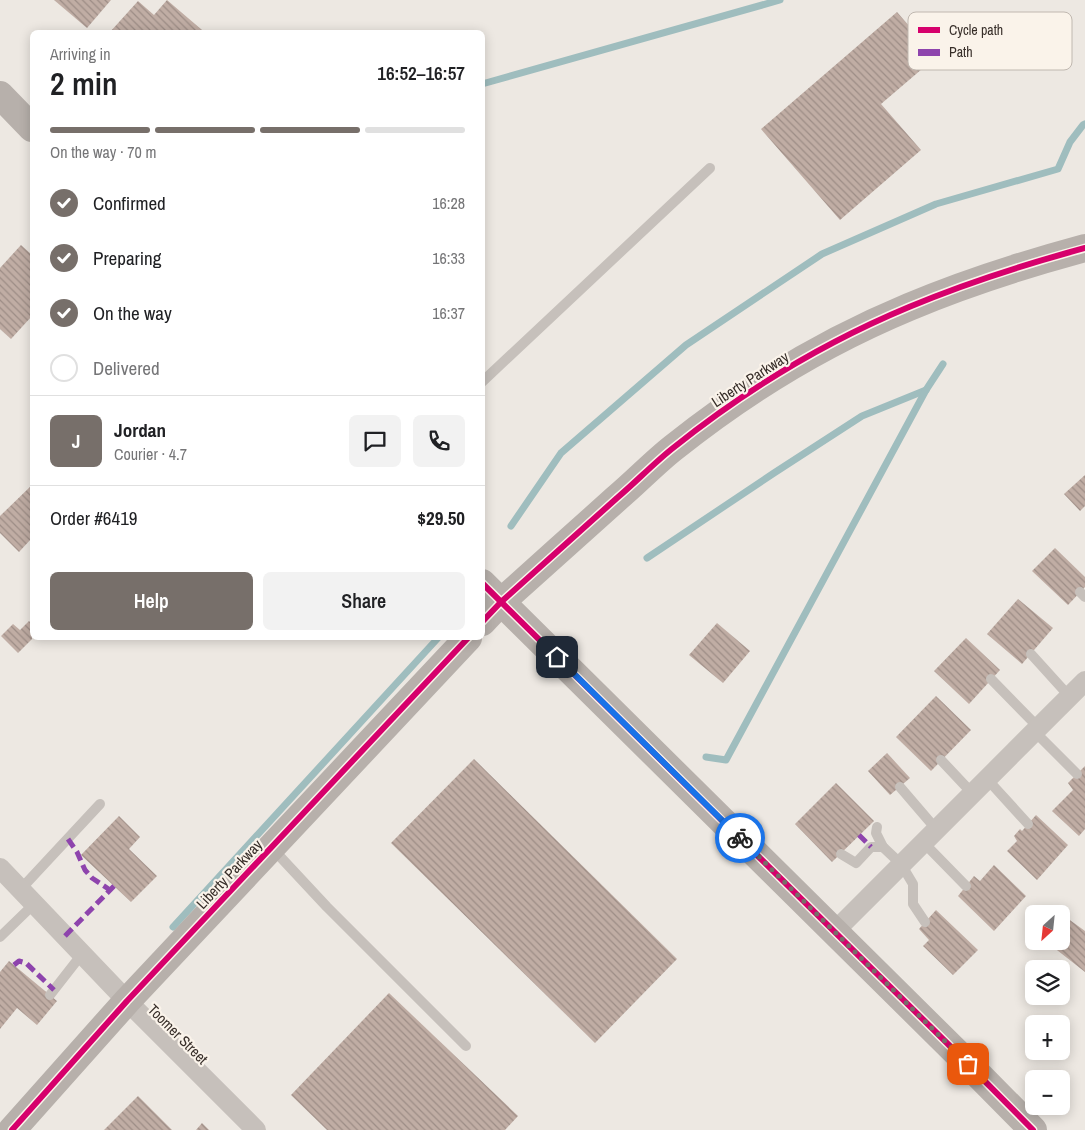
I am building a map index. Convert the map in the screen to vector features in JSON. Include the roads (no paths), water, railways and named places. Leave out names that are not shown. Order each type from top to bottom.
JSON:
[{"type":"street","points":[[0,95],[30,126]]},
{"type":"street","name":"Liberty Parkway","points":[[485,619],[501,602],[672,449],[725,409],[807,357],[862,328],[910,306],[1012,269],[1085,248]]},
{"type":"street","points":[[485,586],[1033,1130]]},
{"type":"street","name":"Liberty Parkway","points":[[12,1130],[127,1001],[466,640]]},
{"type":"street","points":[[834,932],[1036,729],[1080,688]]},
{"type":"street","name":"Toomer Street","points":[[0,868],[127,1001],[256,1130]]},
{"type":"lane","points":[[485,379],[710,168]]},
{"type":"lane","points":[[1031,654],[1080,688]]},
{"type":"lane","points":[[991,679],[1077,774]]},
{"type":"lane","points":[[941,760],[972,793]]},
{"type":"lane","points":[[987,778],[1028,824]]},
{"type":"lane","points":[[900,787],[930,836],[966,886]]},
{"type":"lane","points":[[20,890],[100,804]]},
{"type":"lane","points":[[877,827],[876,833],[883,846],[902,864],[913,884],[914,904],[925,922]]},
{"type":"lane","points":[[841,854],[856,863],[871,847],[883,846]]},
{"type":"lane","points":[[271,847],[327,907],[466,1046]]},
{"type":"lane","points":[[0,936],[34,904]]},
{"type":"lane","points":[[50,995],[82,954]]},
{"type":"waterway","points":[[485,83],[780,0]]},
{"type":"waterway","points":[[511,526],[561,453],[686,345],[822,254],[936,204],[1058,169],[1070,142],[1085,124]]},
{"type":"waterway","points":[[706,757],[726,760],[926,390],[943,364]]},
{"type":"waterway","points":[[647,558],[862,416],[926,390]]},
{"type":"waterway","points":[[173,927],[436,640]]}]
